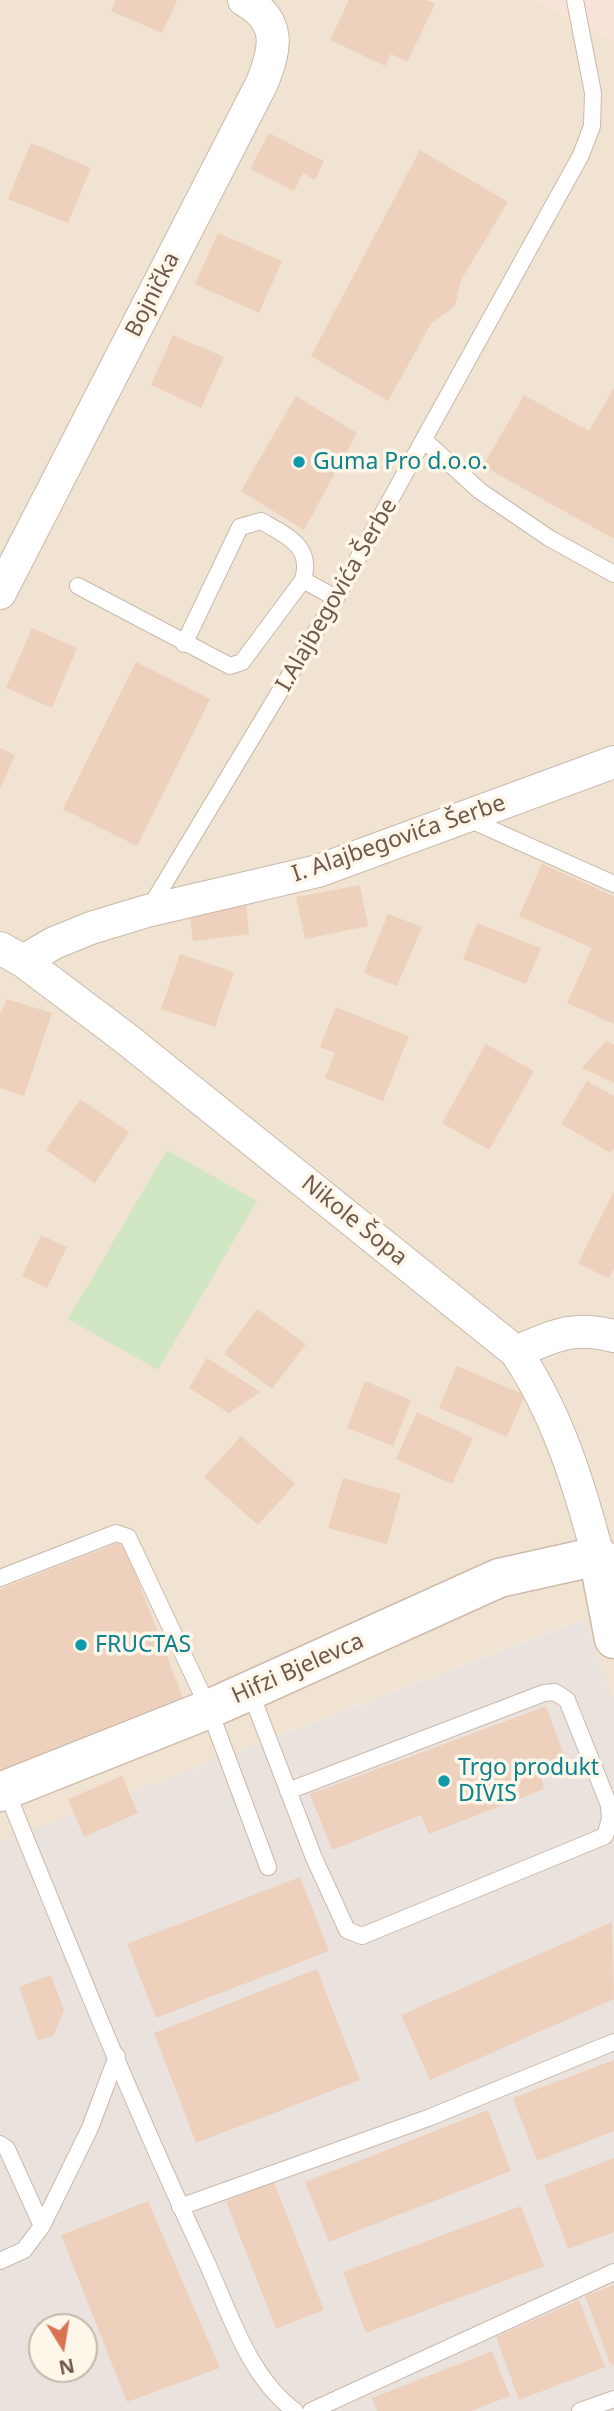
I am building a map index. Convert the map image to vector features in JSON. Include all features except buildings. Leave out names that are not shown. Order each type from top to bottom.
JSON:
[{"type":"main road","points":[[606,1559],[614,1639]]},
{"type":"main road","name":"Hifzi Bjelevca","points":[[3,1791],[209,1709],[499,1578],[606,1559]]},
{"type":"street","name":"Bojnička","points":[[0,593],[266,73],[273,43],[272,27],[264,13],[244,0]]},
{"type":"street","name":"I. Alajbegovića Šerbe","points":[[12,955],[147,911],[318,871],[614,762]]},
{"type":"street","name":"Nikole Šopa","points":[[12,955],[124,1037],[516,1352],[557,1425],[606,1559]]},
{"type":"street","points":[[516,1352],[562,1332],[593,1331],[614,1336]]},
{"type":"lane","name":"I.Alajbegovića Šerbe","points":[[147,911],[336,598],[581,155],[592,125],[593,93],[572,2]]},
{"type":"lane","points":[[424,440],[480,491],[549,538],[614,574]]},
{"type":"lane","points":[[78,586],[184,644],[230,666],[236,665],[303,580],[305,560],[295,541],[261,522],[240,527],[184,644]]},
{"type":"lane","points":[[303,580],[336,598]]},
{"type":"lane","points":[[464,818],[614,884]]},
{"type":"lane","points":[[0,1578],[123,1533],[128,1537],[209,1709],[268,1867]]},
{"type":"lane","points":[[250,1691],[288,1791],[314,1858],[347,1930],[362,1936],[605,1836],[610,1819],[609,1805],[567,1700],[555,1692],[544,1693],[288,1791]]},
{"type":"lane","points":[[3,1791],[180,2207],[257,2371],[277,2398],[295,2411]]},
{"type":"lane","points":[[180,2207],[428,2118],[614,2042]]},
{"type":"lane","points":[[0,2261],[24,2250],[42,2226],[90,2128],[117,2056]]},
{"type":"lane","points":[[0,2144],[7,2149],[42,2226]]},
{"type":"lane","points":[[311,2411],[614,2272]]},
{"type":"lane","points":[[580,2411],[614,2399]]},
{"type":"shaded area","points":[[0,0],[533,0],[614,42],[614,1700],[583,1619],[0,1842]]},
{"type":"shaded area","points":[[533,0],[614,0],[614,42]]},
{"type":"shaded area","points":[[584,1619],[614,1700],[614,2411],[0,2411],[0,1842]]},
{"type":"green space","points":[[167,1150],[257,1201],[158,1370],[68,1319]]},
{"type":"place","name":"Guma Pro d.o.o.","points":[[299,462]]},
{"type":"place","name":"FRUCTAS","points":[[81,1645]]},
{"type":"place","name":"Trgo produkt DIVIS","points":[[444,1781]]}]
